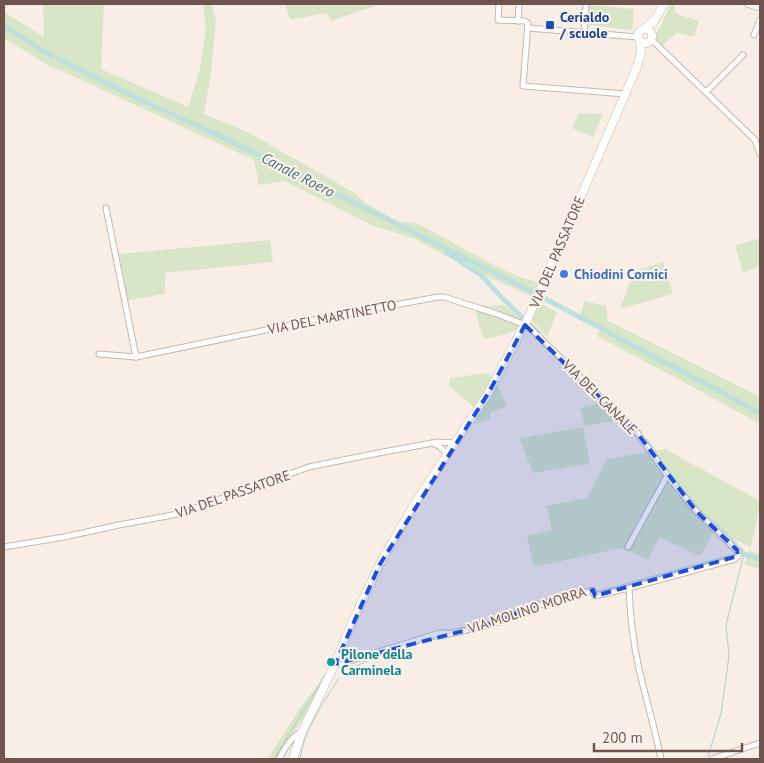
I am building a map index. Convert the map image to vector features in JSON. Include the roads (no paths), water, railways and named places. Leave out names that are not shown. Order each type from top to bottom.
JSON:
[{"type":"street","points":[[499,4],[498,20],[528,23],[523,86],[626,94]]},
{"type":"street","points":[[518,21],[519,4]]},
{"type":"street","points":[[584,32],[586,4]]},
{"type":"street","name":"VIA DEL PASSATORE","points":[[293,759],[302,732],[380,564],[414,503],[489,392],[525,325],[626,94],[637,67],[645,37],[664,4]]},
{"type":"street","points":[[747,4],[760,8]]},
{"type":"street","points":[[754,35],[760,20]]},
{"type":"street","points":[[528,28],[645,37],[756,140],[760,154]]},
{"type":"street","points":[[706,92],[743,55]]},
{"type":"street","points":[[106,208],[136,357]]},
{"type":"street","name":"VIA DEL MARTINETTO","points":[[99,354],[136,357],[314,320],[438,297],[444,297],[497,314],[525,325]]},
{"type":"street","name":"VIA DEL CANALE","points":[[525,325],[638,434],[667,476],[696,511],[737,550]]},
{"type":"street","name":"VIA DEL PASSATORE","points":[[4,547],[178,514],[309,467],[438,442],[454,443]]},
{"type":"street","points":[[432,443],[439,446],[447,454]]},
{"type":"street","points":[[628,547],[667,476]]},
{"type":"street","name":"VIA MOLINO MORRA","points":[[335,664],[343,664],[440,633],[454,633],[498,622],[530,607],[593,590],[595,596],[735,560],[738,556],[737,550]]},
{"type":"street","points":[[629,588],[633,637],[661,759]]},
{"type":"street","points":[[279,759],[294,737],[302,732]]},
{"type":"street","points":[[712,759],[760,743]]},
{"type":"waterway","name":"Canale Roero","points":[[4,26],[52,56]]},
{"type":"waterway","name":"Canale Roero","points":[[59,59],[141,100],[241,146],[535,293]]},
{"type":"waterway","points":[[446,252],[482,276],[524,319]]},
{"type":"waterway","points":[[542,297],[760,413]]},
{"type":"waterway","points":[[529,324],[539,333]]},
{"type":"waterway","points":[[612,405],[640,433]]},
{"type":"waterway","points":[[646,441],[659,459]]},
{"type":"waterway","points":[[663,464],[669,473]]},
{"type":"waterway","points":[[673,478],[701,513]]},
{"type":"waterway","points":[[704,516],[719,527]]},
{"type":"waterway","points":[[722,531],[744,554],[760,559]]},
{"type":"waterway","points":[[596,592],[735,554]]},
{"type":"waterway","points":[[708,756],[721,714],[729,656],[726,625],[744,554]]},
{"type":"waterway","points":[[518,615],[591,593]]},
{"type":"waterway","points":[[430,640],[447,638],[494,626]]},
{"type":"waterway","points":[[339,667],[420,643]]},
{"type":"waterway","points":[[350,669],[369,660]]},
{"type":"waterway","points":[[274,759],[325,676]]},
{"type":"waterway","points":[[300,759],[310,727],[339,678]]},
{"type":"place","name":"Cerialdo / scuole","points":[[550,25]]},
{"type":"place","name":"Chiodini Cornici","points":[[564,274]]},
{"type":"place","name":"Pilone della Carminela","points":[[331,662]]}]
